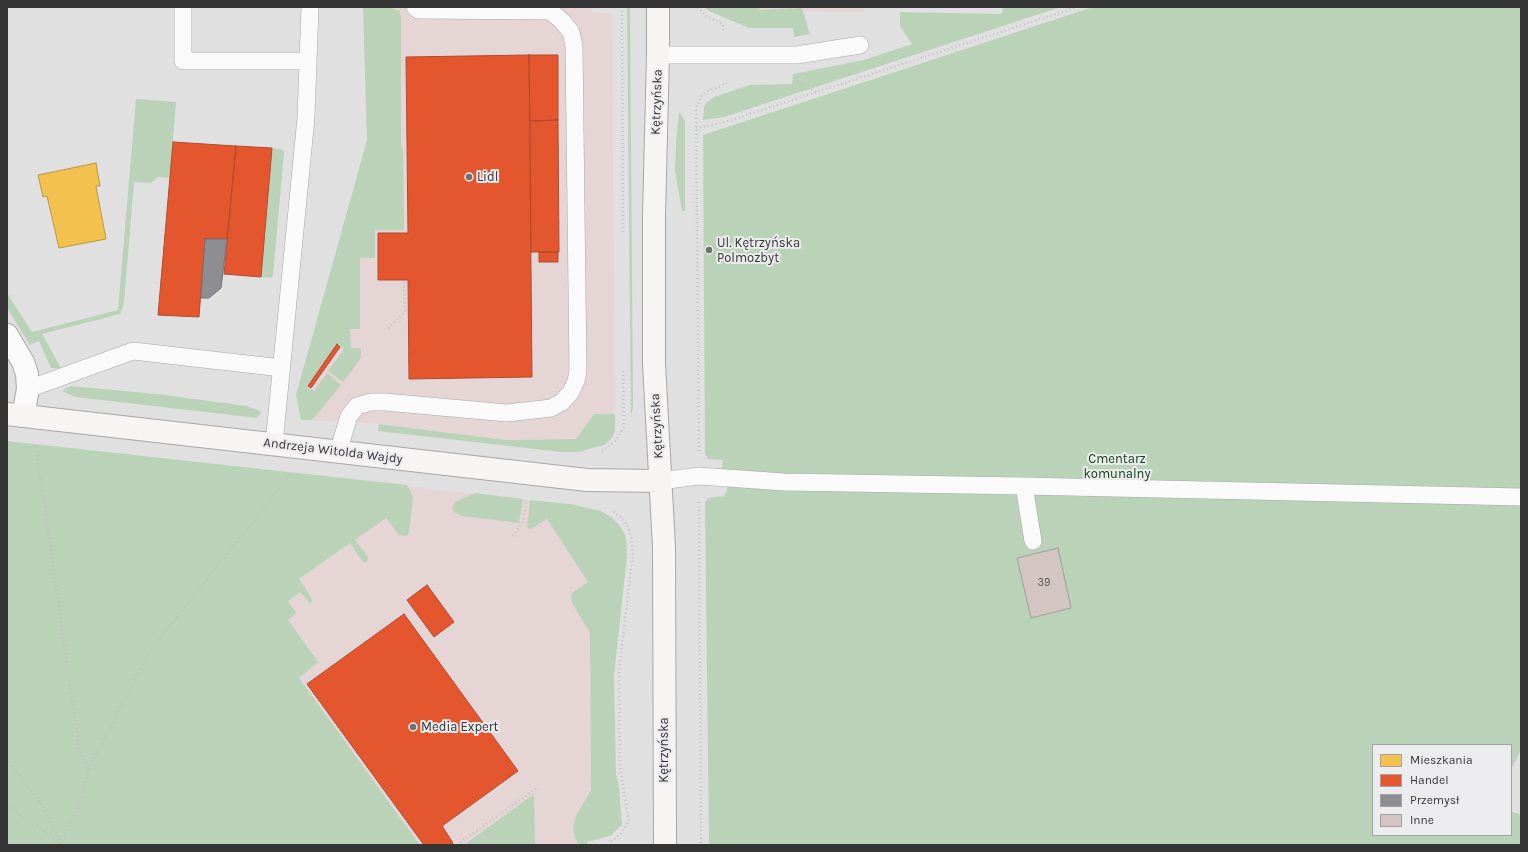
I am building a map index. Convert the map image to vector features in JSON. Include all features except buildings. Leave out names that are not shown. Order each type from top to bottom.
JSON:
[{"type":"main road","name":"Kętrzyńska","points":[[658,7],[654,215],[654,364],[664,547],[665,845]]},
{"type":"main road","name":"Andrzeja Witolda Wajdy","points":[[15,415],[587,480],[660,481]]},
{"type":"street","points":[[7,335],[23,362],[28,389],[15,415]]},
{"type":"lane","points":[[183,7],[183,61],[308,61]]},
{"type":"lane","points":[[274,444],[306,118],[310,7]]},
{"type":"lane","points":[[338,452],[349,416],[357,406],[371,402],[507,413],[551,408],[562,402],[571,392],[576,381],[578,371],[574,46],[571,32],[550,9],[418,10],[415,7]]},
{"type":"lane","points":[[658,55],[797,55],[860,45]]},
{"type":"lane","points":[[28,389],[133,351],[282,368]]},
{"type":"lane","points":[[660,481],[699,476],[784,482],[1521,497]]},
{"type":"lane","points":[[1024,486],[1033,540]]},
{"type":"path","points":[[622,7],[623,237]]},
{"type":"path","points":[[698,7],[707,17],[723,24],[726,84],[708,91],[701,96],[696,110],[701,845]]},
{"type":"path","points":[[696,128],[725,122],[1077,7]]},
{"type":"path","points":[[388,328],[405,312],[404,280]]},
{"type":"path","points":[[599,453],[616,440],[624,427],[624,363]]},
{"type":"path","points":[[36,446],[80,753],[89,769]]},
{"type":"path","points":[[62,844],[80,805],[89,769],[149,652],[295,470]]},
{"type":"path","points":[[514,536],[523,522],[526,501]]},
{"type":"path","points":[[606,507],[621,517],[628,527],[633,552],[619,671],[620,768],[629,820],[620,834],[611,841],[611,845]]},
{"type":"path","points":[[7,759],[42,805],[62,844]]},
{"type":"path","points":[[457,845],[537,788]]},
{"type":"path","points":[[7,806],[62,844]]},
{"type":"shaded area","points":[[363,7],[592,7],[592,12],[612,14],[615,414],[576,439],[507,440],[379,424],[301,420],[297,395],[367,140]]},
{"type":"shaded area","points":[[707,7],[864,7],[864,12],[747,11]]},
{"type":"shaded area","points":[[319,476],[530,500],[590,514],[593,819],[587,845],[379,845],[263,650]]},
{"type":"green space","points":[[363,7],[391,8],[399,11],[401,17],[401,146],[403,150],[404,230],[375,230],[375,258],[360,258],[360,329],[350,329],[351,348],[361,348],[361,358],[343,382],[328,371],[344,349],[337,344],[307,387],[314,391],[327,373],[341,385],[315,417],[311,420],[301,420],[296,395],[367,140]]},
{"type":"green space","points":[[627,7],[630,7],[633,407],[631,417]]},
{"type":"green space","points":[[705,7],[759,7],[760,10],[802,8],[810,34],[794,37],[793,28],[749,28],[709,11]]},
{"type":"green space","points":[[1002,7],[1061,7],[724,117],[703,120],[706,103],[714,97],[750,85],[792,84],[793,74],[864,60],[912,44],[900,26],[900,12],[1000,14],[1003,12]]},
{"type":"green space","name":"Cmentarz komunalny","points":[[1093,7],[1521,7],[1521,750],[1512,767],[1512,744],[1372,744],[1372,836],[1512,836],[1512,811],[1521,815],[1521,845],[709,845],[705,502],[708,498],[724,496],[727,491],[727,470],[722,469],[723,460],[708,459],[705,454],[703,135]]},
{"type":"green space","points":[[136,99],[176,102],[170,178],[158,177],[151,183],[134,182],[124,303],[120,314],[42,334],[61,368],[51,368],[39,341],[30,345],[7,308],[7,293],[32,332],[118,310]]},
{"type":"green space","points":[[679,112],[685,121],[685,211],[682,211],[675,171]]},
{"type":"green space","points":[[272,148],[283,150],[284,152],[273,276],[271,278],[261,277]]},
{"type":"green space","points":[[70,386],[157,394],[247,406],[260,411],[261,413],[257,418],[76,397],[62,391]]},
{"type":"green space","points":[[594,414],[615,414],[615,431],[612,438],[604,445],[578,452],[561,452],[378,431],[379,424],[507,440],[576,439]]},
{"type":"green space","points":[[7,441],[407,485],[413,497],[409,533],[407,536],[399,535],[386,518],[355,540],[368,557],[367,562],[363,562],[350,543],[299,579],[312,601],[310,603],[300,592],[288,601],[296,613],[288,620],[318,662],[299,678],[420,845],[7,845]]},
{"type":"green space","points":[[475,493],[523,499],[519,523],[461,516],[454,512],[452,508],[455,502]]},
{"type":"green space","points":[[530,500],[570,504],[601,511],[614,519],[622,529],[626,538],[627,556],[614,675],[616,774],[619,787],[622,825],[610,836],[587,842],[587,845],[579,845],[575,838],[573,827],[576,816],[591,790],[590,633],[572,603],[571,596],[572,593],[588,582],[547,519],[531,529],[527,528]]},
{"type":"green space","points":[[534,794],[535,845],[464,845]]},
{"type":"place","name":"Lidl","points":[[469,177]]},
{"type":"place","name":"Ul. Kętrzyńska Polmozbyt","points":[[709,250]]},
{"type":"place","name":"Media Expert","points":[[413,727]]}]
